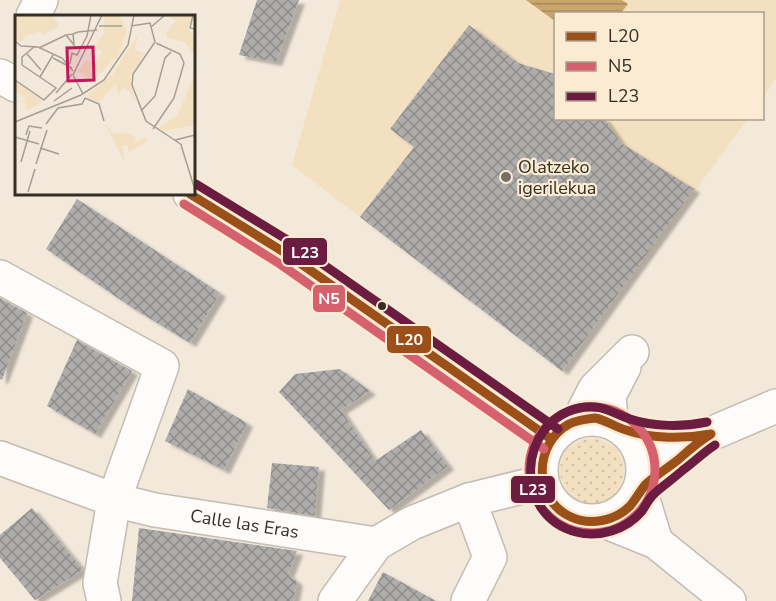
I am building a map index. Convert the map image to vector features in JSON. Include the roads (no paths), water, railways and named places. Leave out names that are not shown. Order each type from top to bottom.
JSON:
[{"type":"street","points":[[34,15],[41,0]]},
{"type":"street","points":[[0,76],[15,84]]},
{"type":"street","points":[[192,195],[287,254],[551,438]]},
{"type":"street","points":[[0,278],[162,366],[114,500],[100,583],[104,601]]},
{"type":"street","points":[[579,420],[595,388],[632,352],[609,396],[618,426],[636,442],[642,458],[644,474],[640,490],[632,504],[619,515],[604,521],[588,522],[572,518],[558,509],[548,497],[542,482],[541,467],[544,453],[551,438],[564,428],[579,420],[595,418],[618,426],[658,438],[708,435]]},
{"type":"street","points":[[640,490],[708,435],[776,406]]},
{"type":"street","name":"Calle las Eras","points":[[0,458],[114,500],[155,510],[376,544]]},
{"type":"street","points":[[335,601],[376,544],[412,523],[469,500],[542,482]]},
{"type":"street","points":[[640,490],[656,542]]},
{"type":"street","points":[[468,601],[490,557],[469,500]]},
{"type":"street","points":[[604,521],[656,542],[729,601]]},
{"type":"place","name":"Olatzeko igerilekua","points":[[506,177]]}]
